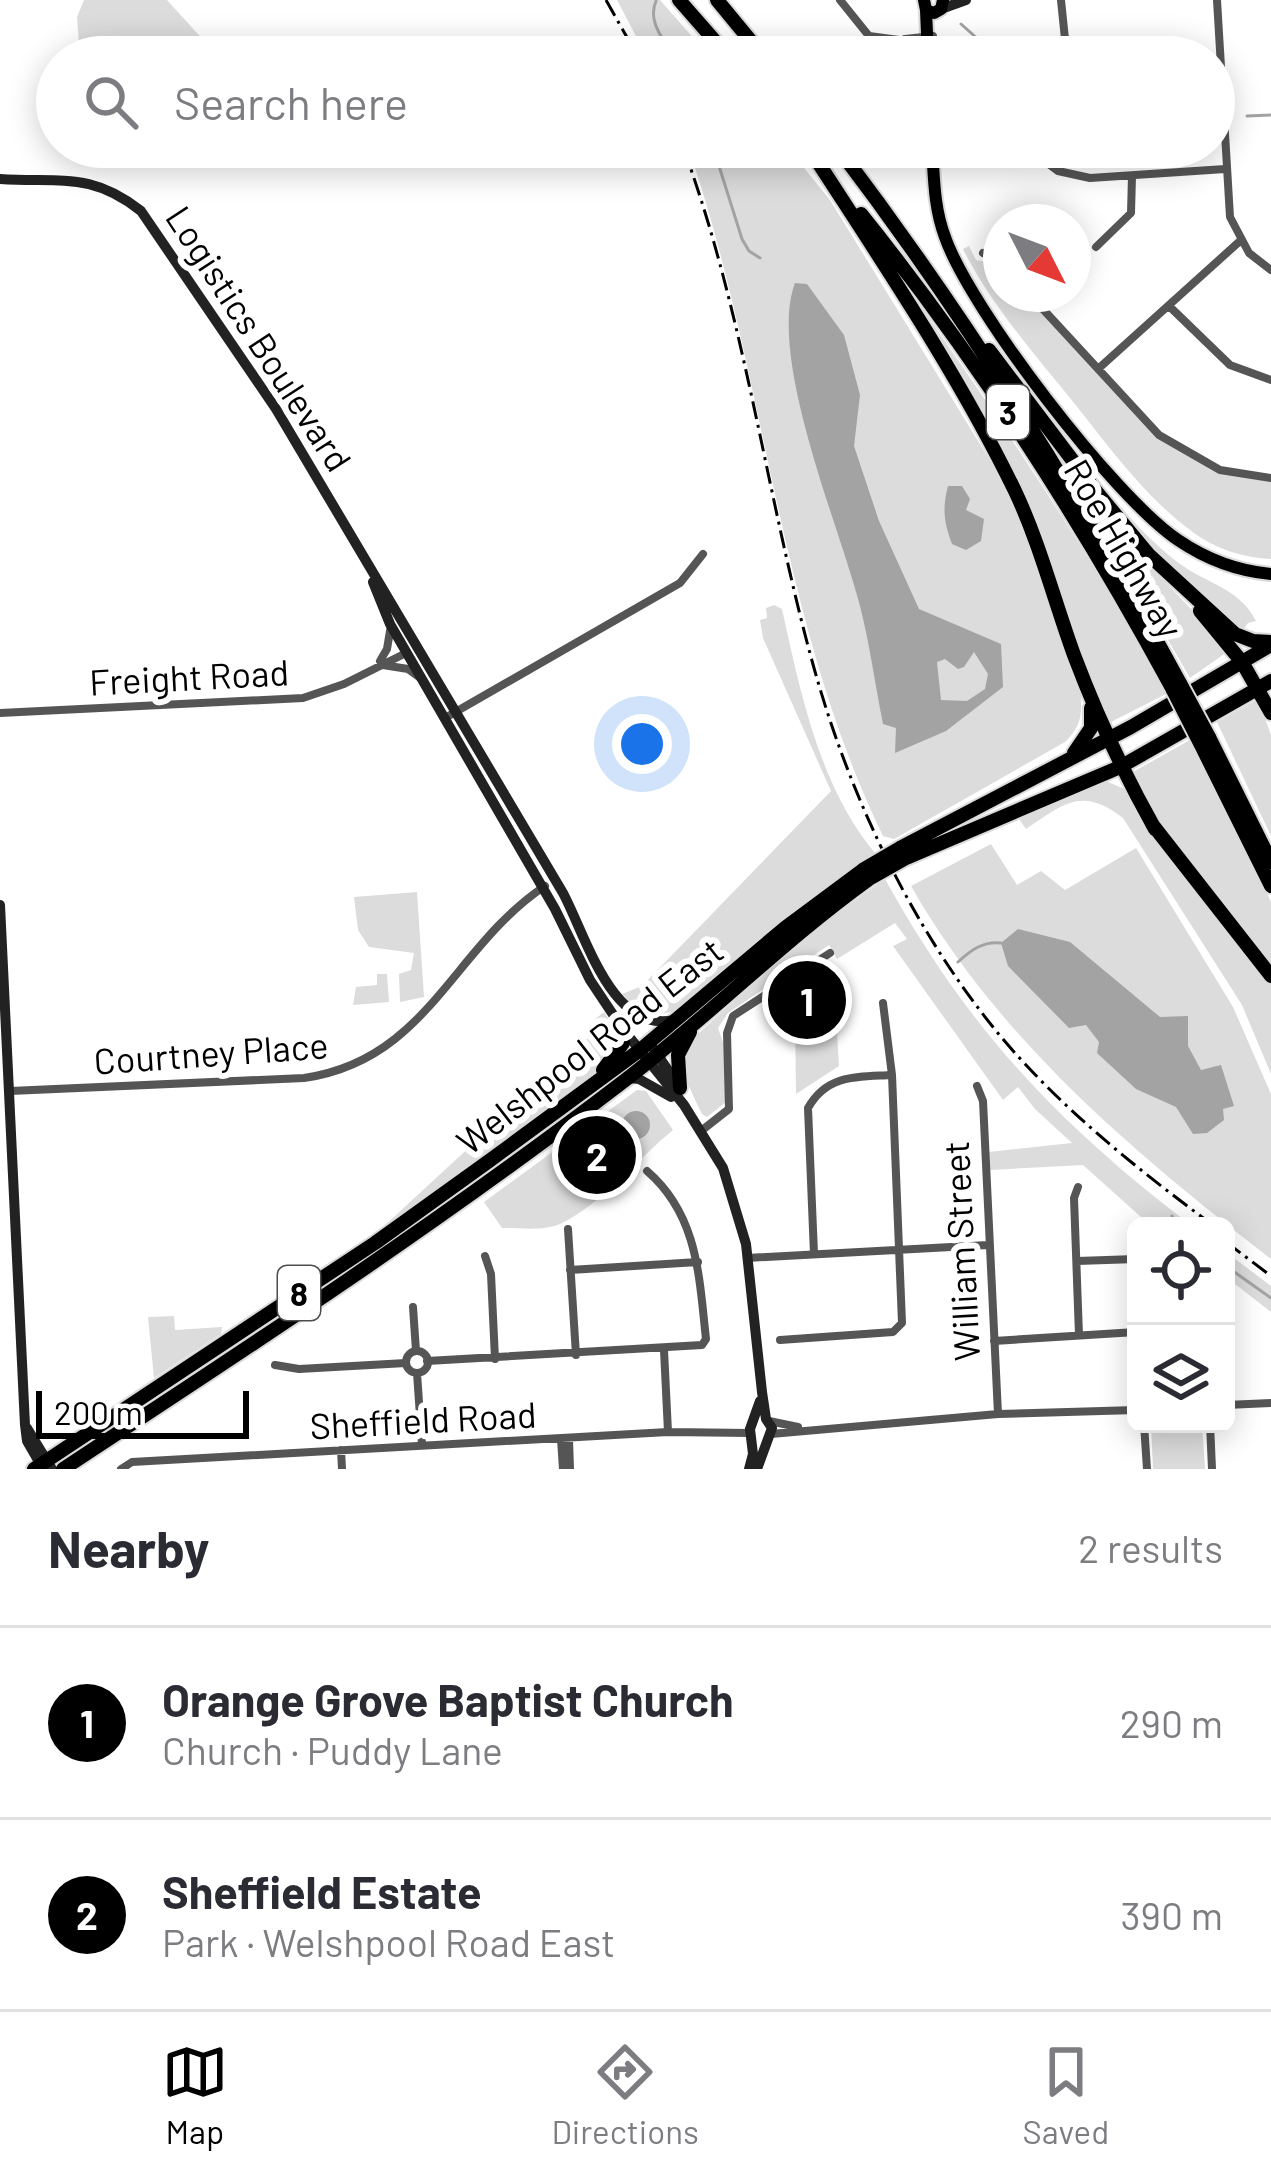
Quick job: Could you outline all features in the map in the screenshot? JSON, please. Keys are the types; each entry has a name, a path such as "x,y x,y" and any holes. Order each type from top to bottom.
{"highway":[{"path":"679,0 711,36"},
{"path":"717,0 747,36"},
{"path":"822,168 903,294 1014,490 1044,558 1091,700 1120,767 1155,829"},
{"name":"Roe Highway","path":"824,168 1000,400 1182,689"},
{"name":"Roe Highway","path":"852,168 927,269 1071,489 1182,689 1271,886"},
{"path":"927,269 1095,490 1265,684 1271,713"},
{"path":"1191,597 1235,634 1271,643"},
{"name":"8","path":"1182,689 1271,643"},
{"name":"Welshpool Road East","path":"903,853 1120,767 1265,684"},
{"name":"Welshpool Road East","path":"63,1469 381,1260 628,1078 678,1019 786,926 903,853 1108,740 1182,689"},
{"path":"1067,761 1090,728 1091,700"},
{"name":"Roe Highway","path":"1205,740 1271,862"},
{"path":"1083,782 1120,784 1271,976"},
{"name":"Welshpool Road East","path":"43,1466 696,1022 867,874"},
{"name":"8","path":"526,1134 536,1118 600,1072 620,1048 617,1021"},
{"path":"681,1098 678,1054 696,1022"}],"main road":[{"path":"932,36 934,6"},
{"path":"936,168 939,219 954,260 1023,365 1083,441 1174,538 1239,569 1271,570"}],"street":[{"path":"840,0 869,36"},
{"path":"934,6 966,0"},
{"path":"1061,0 1065,36"},
{"path":"1217,0 1219,36"},
{"path":"1055,168 1070,175 1132,176 1225,169 1230,217 1240,241 1271,271"},
{"path":"1096,247 1131,213 1132,176"},
{"name":"Logistics Boulevard","path":"0,183 88,182 118,194 141,212 276,409 412,650 555,880 622,1002 649,1022 678,1019"},
{"path":"1098,368 1240,241"},
{"path":"1169,306 1230,365 1271,380"},
{"path":"1046,312 1147,425 1220,470 1271,478"},
{"name":"Logistics Boulevard","path":"360,551 391,625 412,650 428,688 450,715 575,955 617,1021 649,1052 681,1098 723,1168 747,1258 761,1392 760,1429"},
{"path":"450,715 680,583 703,554"},
{"path":"375,667 387,650 391,625"},
{"name":"Freight Road","path":"0,713 280,701 324,692 412,650"},
{"path":"375,667 408,669 428,688"},
{"name":"Courtney Place","path":"10,1091 304,1078 350,1068 408,1030 509,916 555,880"},
{"path":"0,905 25,1425 27,1441 43,1466"},
{"path":"701,1131 729,1109 727,1034 733,1016 830,953"},
{"path":"780,1340 897,1330 903,1319 892,1075 883,1003"},
{"path":"814,1254 808,1108 836,1079 892,1075"},
{"path":"628,1078 681,1098"},
{"name":"William Street","path":"977,1086 983,1101 998,1414"},
{"path":"427,1361 695,1349 706,1339 698,1262 684,1218 647,1171"},
{"path":"1078,1187 1074,1195 1079,1335"},
{"path":"568,1229 575,1355"},
{"path":"747,1258 988,1245"},
{"path":"485,1256 491,1274 495,1359"},
{"path":"1077,1261 1127,1259"},
{"path":"570,1270 698,1262"},
{"path":"413,1306 416,1351"},
{"path":"994,1341 1127,1332"},
{"path":"664,1350 668,1432"},
{"path":"406,1363 416,1351 427,1361"},
{"path":"406,1363 417,1372 427,1361"},
{"path":"275,1366 406,1363"},
{"path":"417,1372 422,1445"},
{"path":"1235,1405 1271,1403"},
{"name":"Sheffield Road","path":"121,1469 132,1462 422,1445 1127,1410"},
{"path":"753,1469 760,1429"},
{"path":"1145,1433 1147,1469"},
{"path":"1210,1433 1212,1469"},
{"path":"565,1439 567,1469"},
{"path":"341,1450 341,1469"}],"shaded area":[{"path":"84,0 167,0 200,36 78,36 77,17"},
{"path":"617,0 660,0 692,36 636,36"},
{"path":"694,168 804,168 830,200 991,462 1031,543 1081,693 1079,720 1065,742 894,839 883,836 819,669"},
{"path":"863,225 1022,455 1168,693 1107,724 1027,505"},
{"path":"969,246 976,260 983,261 983,283 974,269 963,249"},
{"path":"795,283 807,284 844,335 860,395 854,446 879,521 919,609 1001,644 1003,687 946,731 895,753 896,728 883,724 860,606 798,397 789,315","holes":["974,652 988,674 985,689 967,701 941,700 937,662 945,659 958,669"]},
{"path":"1003,312 1041,312 1147,425 1220,470 1271,478 1271,559 1231,552 1176,519 1113,452"},
{"path":"1001,372 1113,527 1230,650 1190,678 1114,547"},
{"path":"1032,398 1142,531 1183,566 1233,594 1256,621 1243,630 1167,563 1124,518"},
{"path":"948,486 962,486 970,499 966,510 984,519 981,541 966,550 952,544 947,529"},
{"path":"766,608 782,609 826,770 876,854 676,1011 646,1012 622,994 642,986 831,791 763,638 760,620 767,618"},
{"path":"1258,699 1271,735 1271,836 1217,722"},
{"path":"1190,740 1271,902 1271,966 1165,833 1131,773"},
{"path":"1103,780 1127,790 1271,976 1271,1074 1242,1005 1123,818 1084,801 1062,806 1026,829 1019,819 1083,782"},
{"path":"991,844 1017,885 1041,871 1065,890 1136,848 1233,1007 1271,1094 1271,1259 1235,1230 1235,1217 1219,1217 1072,1090 985,994 911,886"},
{"path":"885,879 949,982 1019,1070 1098,1149 1181,1217 1141,1217 1083,1165 990,1170 989,1152 1072,1143 1018,1087 1003,1100 893,946 907,939 895,923 837,959 829,945 728,1013 718,1028 725,1048 726,1102 707,1117 702,1114 686,1073 692,1044 805,936"},
{"path":"417,892 424,997 400,1002 399,974 411,970 414,953 369,947 358,930 354,897"},
{"path":"1018,929 1070,942 1160,1017 1188,1016 1188,1046 1201,1070 1221,1065 1234,1106 1223,1109 1224,1120 1207,1133 1193,1134 1176,1107 1136,1089 1097,1053 1099,1042 1086,1025 1069,1028 1008,966 1001,943"},
{"path":"377,974 387,974 389,1002 353,1005 356,987 377,985"},
{"path":"604,1012 618,1033 618,1042 597,1070 516,1137 383,1227 590,1036 594,1020"},
{"path":"795,1017 836,1017 839,1066 796,1094"},
{"path":"637,1090 646,1091 673,1130 576,1215 547,1228 502,1228 484,1202"},
{"path":"636,1111 646,1115 650,1125 646,1135 636,1139 626,1135 622,1125 626,1115"},
{"path":"1235,1259 1271,1286 1271,1312 1235,1284"},
{"path":"174,1316 175,1330 222,1327 221,1334 154,1378 148,1317"},
{"path":"1151,1433 1203,1433 1205,1469 1153,1469"}],"waterway":[{"path":"656,1 655,23 661,36"},
{"path":"961,24 974,36"},
{"path":"1247,116 1271,115"},
{"path":"720,168 742,239 760,258"},
{"path":"958,962 978,947 1001,943"},
{"path":"1235,1272 1271,1298"}],"railway":[{"path":"606,0 626,36"},
{"path":"690,168 723,275 814,668 846,765 887,859 938,949 997,1032 1099,1135 1202,1217"},
{"path":"1235,1249 1271,1276"}],"place":[{"name":"Orange Grove Baptist Church","path":"807,1000"},
{"name":"Sheffield Estate","path":"597,1155"}]}
